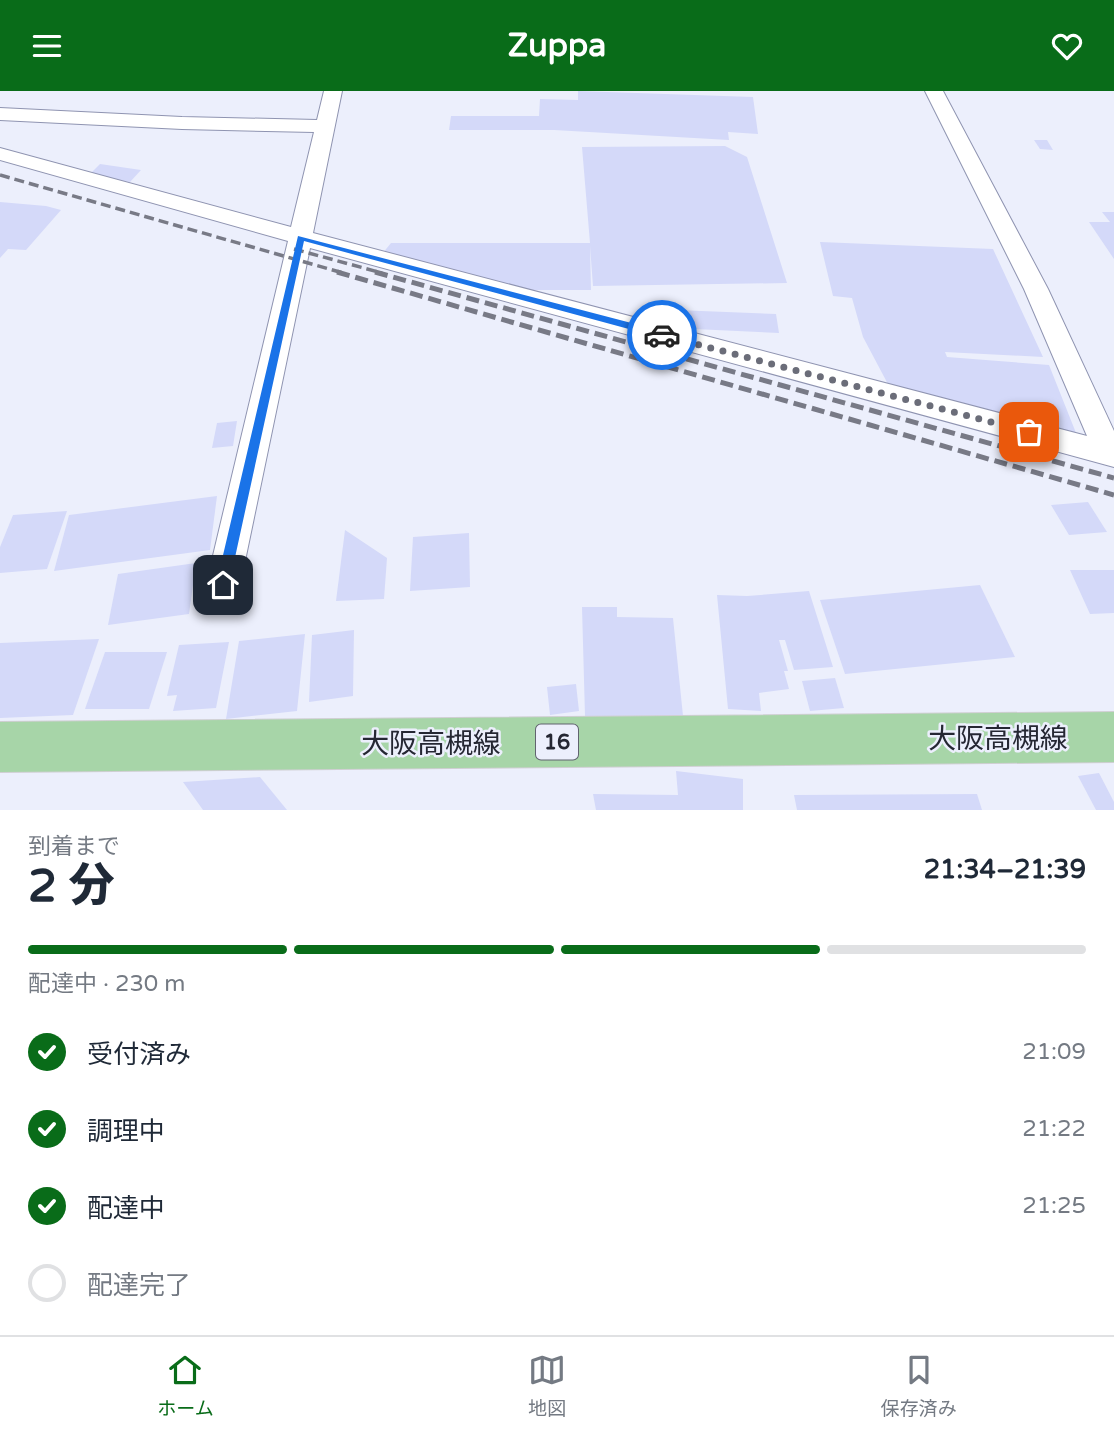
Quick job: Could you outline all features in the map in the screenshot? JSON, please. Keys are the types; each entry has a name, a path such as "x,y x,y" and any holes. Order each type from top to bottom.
{"main road":[{"name":"大阪高槻線","path":"0,747 1114,737"}],"street":[{"path":"223,585 301,238 323,126 333,91"},
{"path":"934,91 1037,289 1112,454"},
{"path":"2,106 183,123 323,126"},
{"path":"0,154 301,238 1112,454"}],"building":[{"path":"578,91 753,97 758,134 728,132 729,140 554,130 449,130 451,116 539,116 540,99 578,100"},
{"path":"1034,140 1047,140 1053,150 1040,149"},
{"path":"725,146 747,157 787,283 593,286 590,246 591,290 531,290 382,254 391,243 590,243 582,147"},
{"path":"100,164 141,170 130,182 88,176"},
{"path":"0,202 61,210 26,250 8,249 0,258"},
{"path":"1102,212 1114,212 1114,259 1089,222 1110,222"},
{"path":"820,242 993,249 1043,357 945,352 947,357 1049,365 1080,443 890,388 863,337 852,298 833,296"},
{"path":"651,309 776,314 779,333 651,327"},
{"path":"237,421 233,446 212,448 217,423"},
{"path":"217,496 210,550 54,571 69,515"},
{"path":"1088,502 1107,532 1069,535 1051,505"},
{"path":"67,511 47,569 0,573 0,547 13,515"},
{"path":"345,530 387,558 384,599 336,601"},
{"path":"469,533 470,587 410,591 413,537"},
{"path":"196,563 189,614 108,625 118,574"},
{"path":"1070,570 1114,570 1114,613 1090,614"},
{"path":"980,585 1015,657 845,674 820,600"},
{"path":"809,591 833,667 794,670 785,640 779,640 788,671 784,671 789,689 759,693 761,711 728,709 717,595 747,596"},
{"path":"582,607 617,607 617,617 673,618 683,716 585,716"},
{"path":"354,630 353,696 309,702 312,635"},
{"path":"305,634 297,711 226,719 239,641"},
{"path":"99,639 73,715 0,718 0,643"},
{"path":"229,642 216,708 173,711 177,695 167,696 179,645"},
{"path":"105,652 167,652 149,709 85,709"},
{"path":"835,678 844,708 810,711 802,681"},
{"path":"576,684 579,711 550,715 547,687"},
{"path":"676,771 743,779 743,810 596,810 593,794 678,795"},
{"path":"1099,773 1114,802 1114,810 1096,810 1078,776"},
{"path":"260,777 287,810 203,810 183,782"},
{"path":"977,794 982,810 797,810 794,795"}],"railway":[{"path":"0,175 343,273"},
{"path":"294,249 382,273"},
{"path":"337,272 1114,495"},
{"path":"375,272 1114,478"}],"way so far":[{"path":"662,335 1029,432"}],"route":[{"path":"223,585 301,238 662,335"}]}
